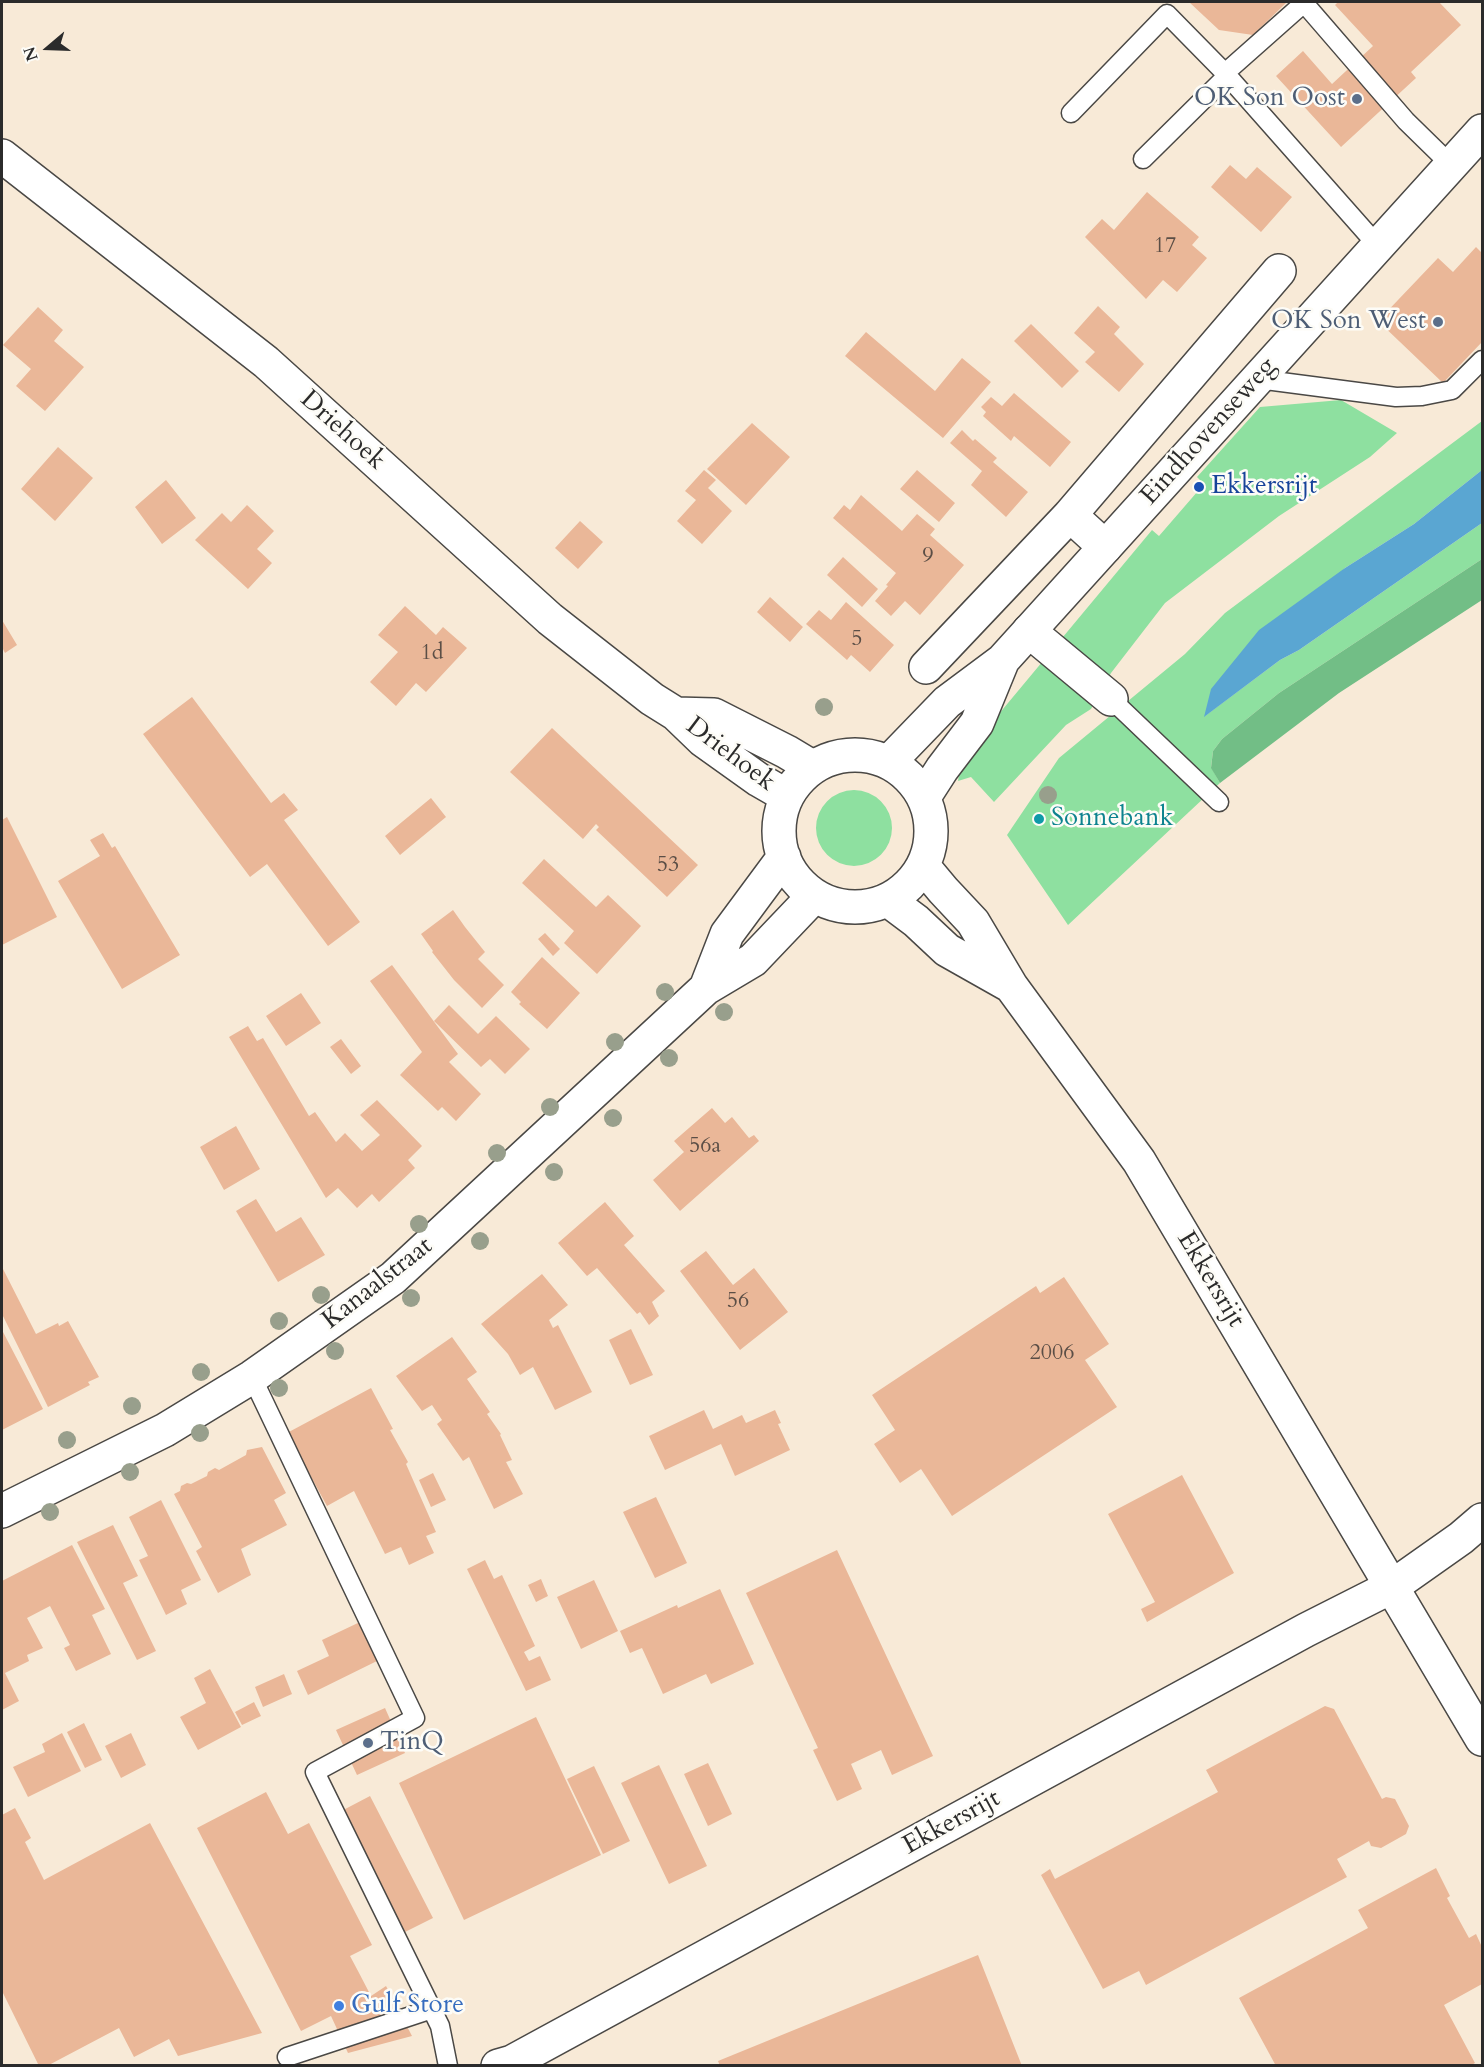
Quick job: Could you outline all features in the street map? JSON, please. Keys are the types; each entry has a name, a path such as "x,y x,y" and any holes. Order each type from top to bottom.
{"street":[{"name":"Eindhovenseweg","path":"889,762 947,702 1002,661 1482,131"},
{"name":"Driehoek","path":"2,156 266,362 550,619 652,699 676,714 703,740 759,780 785,795"},
{"name":"Eindhovenseweg","path":"926,667 1070,515 1280,271"},
{"path":"1070,515 1105,547"},
{"path":"1029,631 1111,699"},
{"name":"Eindhovenseweg","path":"924,797 977,723 1002,661"},
{"name":"Driehoek","path":"676,714 714,716 788,752 812,767"},
{"path":"862,754 889,762 910,777 924,797 930,820 930,843 923,866 909,885 888,900 864,907 838,905 814,896 796,879 784,857 778,833 785,795 812,767 836,756 862,754"},
{"name":"Kanaalstraat","path":"706,988 727,934 784,857"},
{"name":"Ekkersrijt","path":"923,866 973,922 1011,986 1139,1161 1482,1739"},
{"name":"Kanaalstraat","path":"2,1511 165,1430 252,1377 393,1278 706,988 753,960 814,896"},
{"name":"Ekkersrijt","path":"888,900 916,921 947,950 1011,986"},
{"name":"Ekkersrijt","path":"508,2064 1306,1630 1393,1586 1461,1538 1482,1520"}],"lane":[{"path":"1143,159 1226,74 1304,3 1314,6 1406,121 1452,166"},
{"path":"1071,113 1167,14 1226,74 1378,246"},
{"path":"1258,379 1396,398 1422,396 1452,390 1482,360"},
{"path":"1111,699 1219,802"},
{"path":"252,1377 415,1718 315,1772 440,2026 448,2066"},
{"path":"287,2057 432,2009"}],"green space":[{"path":"1341,400 1397,433 1370,457 1279,516 1165,603 1111,673 1091,709 1066,725 994,802 971,777 958,781 961,762 993,721 1152,530 1159,536 1204,484 1197,477 1260,407"},
{"path":"1482,421 1482,470 1414,524 1345,568 1205,716 1280,660 1299,650 1482,523 1482,559 1279,693 1222,739 1213,751 1211,767 1220,783 1068,925 1007,835 1059,758 1185,654 1225,613"},
{"path":"1482,559 1482,600 1339,693 1220,783 1211,768 1213,751 1222,739 1279,693"},
{"path":"847,790 861,790 875,796 886,807 892,821 889,843 881,855 861,866 847,866 833,860 822,849 816,835 816,821 822,807 833,796"}],"water":[{"path":"1482,470 1482,523 1299,650 1280,660 1204,717 1211,689 1259,630 1345,568 1414,524"}],"building":[{"path":"1189,2 1287,2 1253,35 1219,30"},
{"path":"1338,2 1439,2 1461,25 1411,72 1416,78 1341,147 1276,76 1303,51 1332,84 1373,46 1335,5"},
{"path":"1230,165 1246,179 1257,167 1292,197 1261,232 1211,187"},
{"path":"1147,192 1199,237 1192,245 1207,258 1177,292 1163,280 1146,299 1085,237 1102,219 1114,230"},
{"path":"1476,247 1482,253 1482,342 1443,383 1378,321 1438,258 1453,272"},
{"path":"1098,306 1120,327 1114,334 1144,364 1119,392 1085,362 1095,352 1074,333"},
{"path":"38,307 63,330 54,341 84,367 45,411 16,386 31,369 3,345"},
{"path":"1031,324 1079,371 1062,388 1014,341"},
{"path":"866,332 935,391 962,358 991,382 943,438 845,356"},
{"path":"1014,393 1071,442 1050,467 1014,436 1011,441 983,416 986,412 981,407 991,397 1002,406"},
{"path":"752,423 790,457 746,505 707,469"},
{"path":"962,430 997,458 993,462 1028,492 1006,517 971,485 982,471 950,443"},
{"path":"58,447 93,478 55,521 21,489"},
{"path":"704,470 716,480 708,488 732,511 702,544 677,521 696,500 685,491"},
{"path":"917,470 955,503 939,522 900,489"},
{"path":"166,480 196,518 162,544 135,507"},
{"path":"861,495 902,531 917,514 935,529 930,535 964,565 920,615 905,601 891,616 875,601 896,573 833,518 844,505 850,510"},
{"path":"247,505 274,531 257,549 272,563 248,589 195,540 222,513 231,522"},
{"path":"580,521 603,542 578,569 555,548"},
{"path":"843,557 878,589 862,607 827,575"},
{"path":"770,597 803,627 790,642 757,612"},
{"path":"846,602 894,645 870,672 851,655 847,660 806,624 819,610 831,620"},
{"path":"405,606 436,635 443,627 467,648 426,692 416,683 396,706 370,682 398,652 378,635"},
{"path":"2,620 17,645 5,653 2,647"},
{"path":"192,697 271,803 284,793 298,810 284,820 360,922 328,946 267,864 250,877 143,734"},
{"path":"552,728 698,865 667,897 596,830 599,827 596,824 583,839 510,772"},
{"path":"431,798 446,817 400,855 385,836"},
{"path":"7,817 57,917 2,945 2,820"},
{"path":"103,833 112,848 115,846 180,955 122,989 58,881 100,856 90,840"},
{"path":"544,859 596,907 608,895 641,926 597,974 564,943 574,931 522,883"},
{"path":"453,910 485,952 478,959 504,985 482,1008 454,980 421,934"},
{"path":"545,933 560,949 553,956 538,939"},
{"path":"542,957 580,993 547,1029 519,1004 521,1002 511,992"},
{"path":"392,965 458,1054 449,1062 481,1094 456,1121 442,1107 438,1111 400,1075 422,1052 370,981"},
{"path":"301,993 321,1023 286,1046 266,1016"},
{"path":"449,1005 478,1034 496,1016 530,1049 505,1074 490,1059 481,1067 434,1021"},
{"path":"248,1026 257,1041 263,1038 309,1116 315,1112 336,1142 345,1133 362,1151 380,1135 360,1115 377,1100 422,1146 408,1160 415,1168 379,1202 372,1194 357,1208 338,1188 326,1198 229,1037"},
{"path":"341,1039 361,1066 351,1074 330,1047"},
{"path":"712,1108 725,1123 732,1117 749,1138 754,1135 759,1141 680,1211 653,1180 684,1152 674,1141"},
{"path":"236,1126 260,1169 224,1190 200,1147"},
{"path":"256,1199 276,1232 301,1217 325,1255 278,1282 236,1211"},
{"path":"605,1202 634,1236 624,1245 665,1291 652,1302 659,1316 649,1325 640,1312 637,1314 597,1268 587,1276 558,1243"},
{"path":"706,1251 733,1285 754,1268 788,1312 740,1350 680,1271"},
{"path":"2,1267 36,1334 58,1323 59,1326 68,1321 99,1377 88,1382 90,1385 48,1407 2,1314"},
{"path":"542,1274 568,1305 549,1320 553,1328 558,1325 592,1392 555,1410 533,1367 520,1375 508,1354 481,1324"},
{"path":"1064,1277 1109,1344 1085,1360 1117,1407 952,1516 921,1469 900,1483 874,1444 895,1430 872,1395 1036,1286 1040,1293"},
{"path":"631,1329 653,1375 630,1385 609,1340"},
{"path":"2,1330 43,1409 2,1430"},
{"path":"452,1337 477,1372 467,1379 490,1412 487,1414 501,1434 512,1460 506,1462 523,1494 494,1509 469,1457 463,1461 437,1424 442,1420 432,1405 422,1411 396,1376"},
{"path":"371,1388 408,1462 406,1464 436,1532 426,1536 434,1553 409,1565 401,1547 385,1554 354,1491 327,1506 287,1433"},
{"path":"704,1410 713,1429 742,1415 746,1423 775,1410 781,1423 778,1424 790,1450 735,1476 721,1444 665,1470 649,1436"},
{"path":"262,1447 286,1493 274,1500 287,1525 241,1549 251,1575 218,1593 196,1551 202,1547 174,1494 180,1491 181,1486 191,1484 207,1476 208,1472 215,1468 219,1470 246,1455 247,1450"},
{"path":"433,1473 446,1500 431,1507 419,1480"},
{"path":"1182,1475 1234,1573 1147,1622 1141,1609 1155,1602 1108,1514"},
{"path":"656,1497 687,1563 655,1578 623,1512"},
{"path":"161,1500 201,1580 181,1590 187,1604 166,1615 139,1560 148,1556 129,1517"},
{"path":"113,1525 138,1576 123,1583 156,1651 137,1660 77,1542"},
{"path":"72,1545 105,1609 92,1615 111,1654 76,1671 64,1648 70,1645 50,1606 27,1618 43,1648 27,1655 29,1661 5,1673 19,1701 2,1710 2,1581"},
{"path":"837,1550 933,1756 892,1775 881,1750 851,1764 862,1789 837,1801 813,1750 818,1748 746,1593"},
{"path":"485,1560 494,1579 502,1575 535,1646 524,1652 529,1661 540,1656 551,1680 526,1691 467,1569"},
{"path":"541,1579 548,1596 536,1602 528,1585"},
{"path":"594,1580 618,1631 581,1649 557,1597"},
{"path":"720,1589 754,1664 711,1684 706,1674 663,1694 642,1648 630,1653 620,1631 677,1605 678,1608"},
{"path":"360,1622 379,1660 308,1695 297,1671 329,1656 322,1640"},
{"path":"210,1669 241,1727 198,1750 180,1717 206,1703 194,1678"},
{"path":"284,1674 292,1694 263,1707 255,1687"},
{"path":"254,1702 261,1716 242,1725 235,1712"},
{"path":"1325,1706 1334,1709 1382,1799 1386,1797 1395,1799 1409,1826 1406,1834 1381,1848 1371,1846 1369,1841 1337,1859 1347,1877 1146,1985 1139,1971 1103,1989 1041,1875 1050,1869 1055,1879 1218,1792 1206,1770"},
{"path":"385,1708 405,1753 357,1775 336,1730"},
{"path":"536,1717 601,1855 464,1920 399,1783"},
{"path":"84,1723 102,1760 85,1768 67,1732"},
{"path":"62,1733 81,1771 28,1797 13,1767 45,1752 42,1744"},
{"path":"131,1733 146,1765 121,1778 105,1746"},
{"path":"708,1763 732,1814 708,1826 684,1774"},
{"path":"659,1765 707,1866 669,1884 621,1783"},
{"path":"594,1766 630,1841 603,1854 567,1779"},
{"path":"266,1792 288,1834 309,1823 372,1945 350,1956 371,1996 386,1986 412,2036 348,2053 331,2016 301,2031 197,1828"},
{"path":"370,1796 433,1918 391,1939 330,1817"},
{"path":"15,1808 31,1838 25,1842 44,1880 150,1823 262,2033 178,2056 169,2039 134,2057 119,2028 47,2066 39,2066 2,1991 2,1815"},
{"path":"1436,1868 1450,1896 1447,1898 1469,1938 1476,1934 1482,1947 1482,1984 1444,2005 1475,2063 1470,2066 1276,2066 1239,1998 1368,1928 1358,1910"},
{"path":"978,1955 1022,2066 720,2066 718,2061"}],"place":[{"name":"OK Son Oost","path":"1357,99"},
{"name":"OK Son West","path":"1438,322"},
{"name":"Ekkersrijt","path":"1199,487"},
{"name":"Sonnebank","path":"1039,819"},
{"name":"TinQ","path":"368,1743"},
{"name":"Gulf Store","path":"339,2006"}]}
